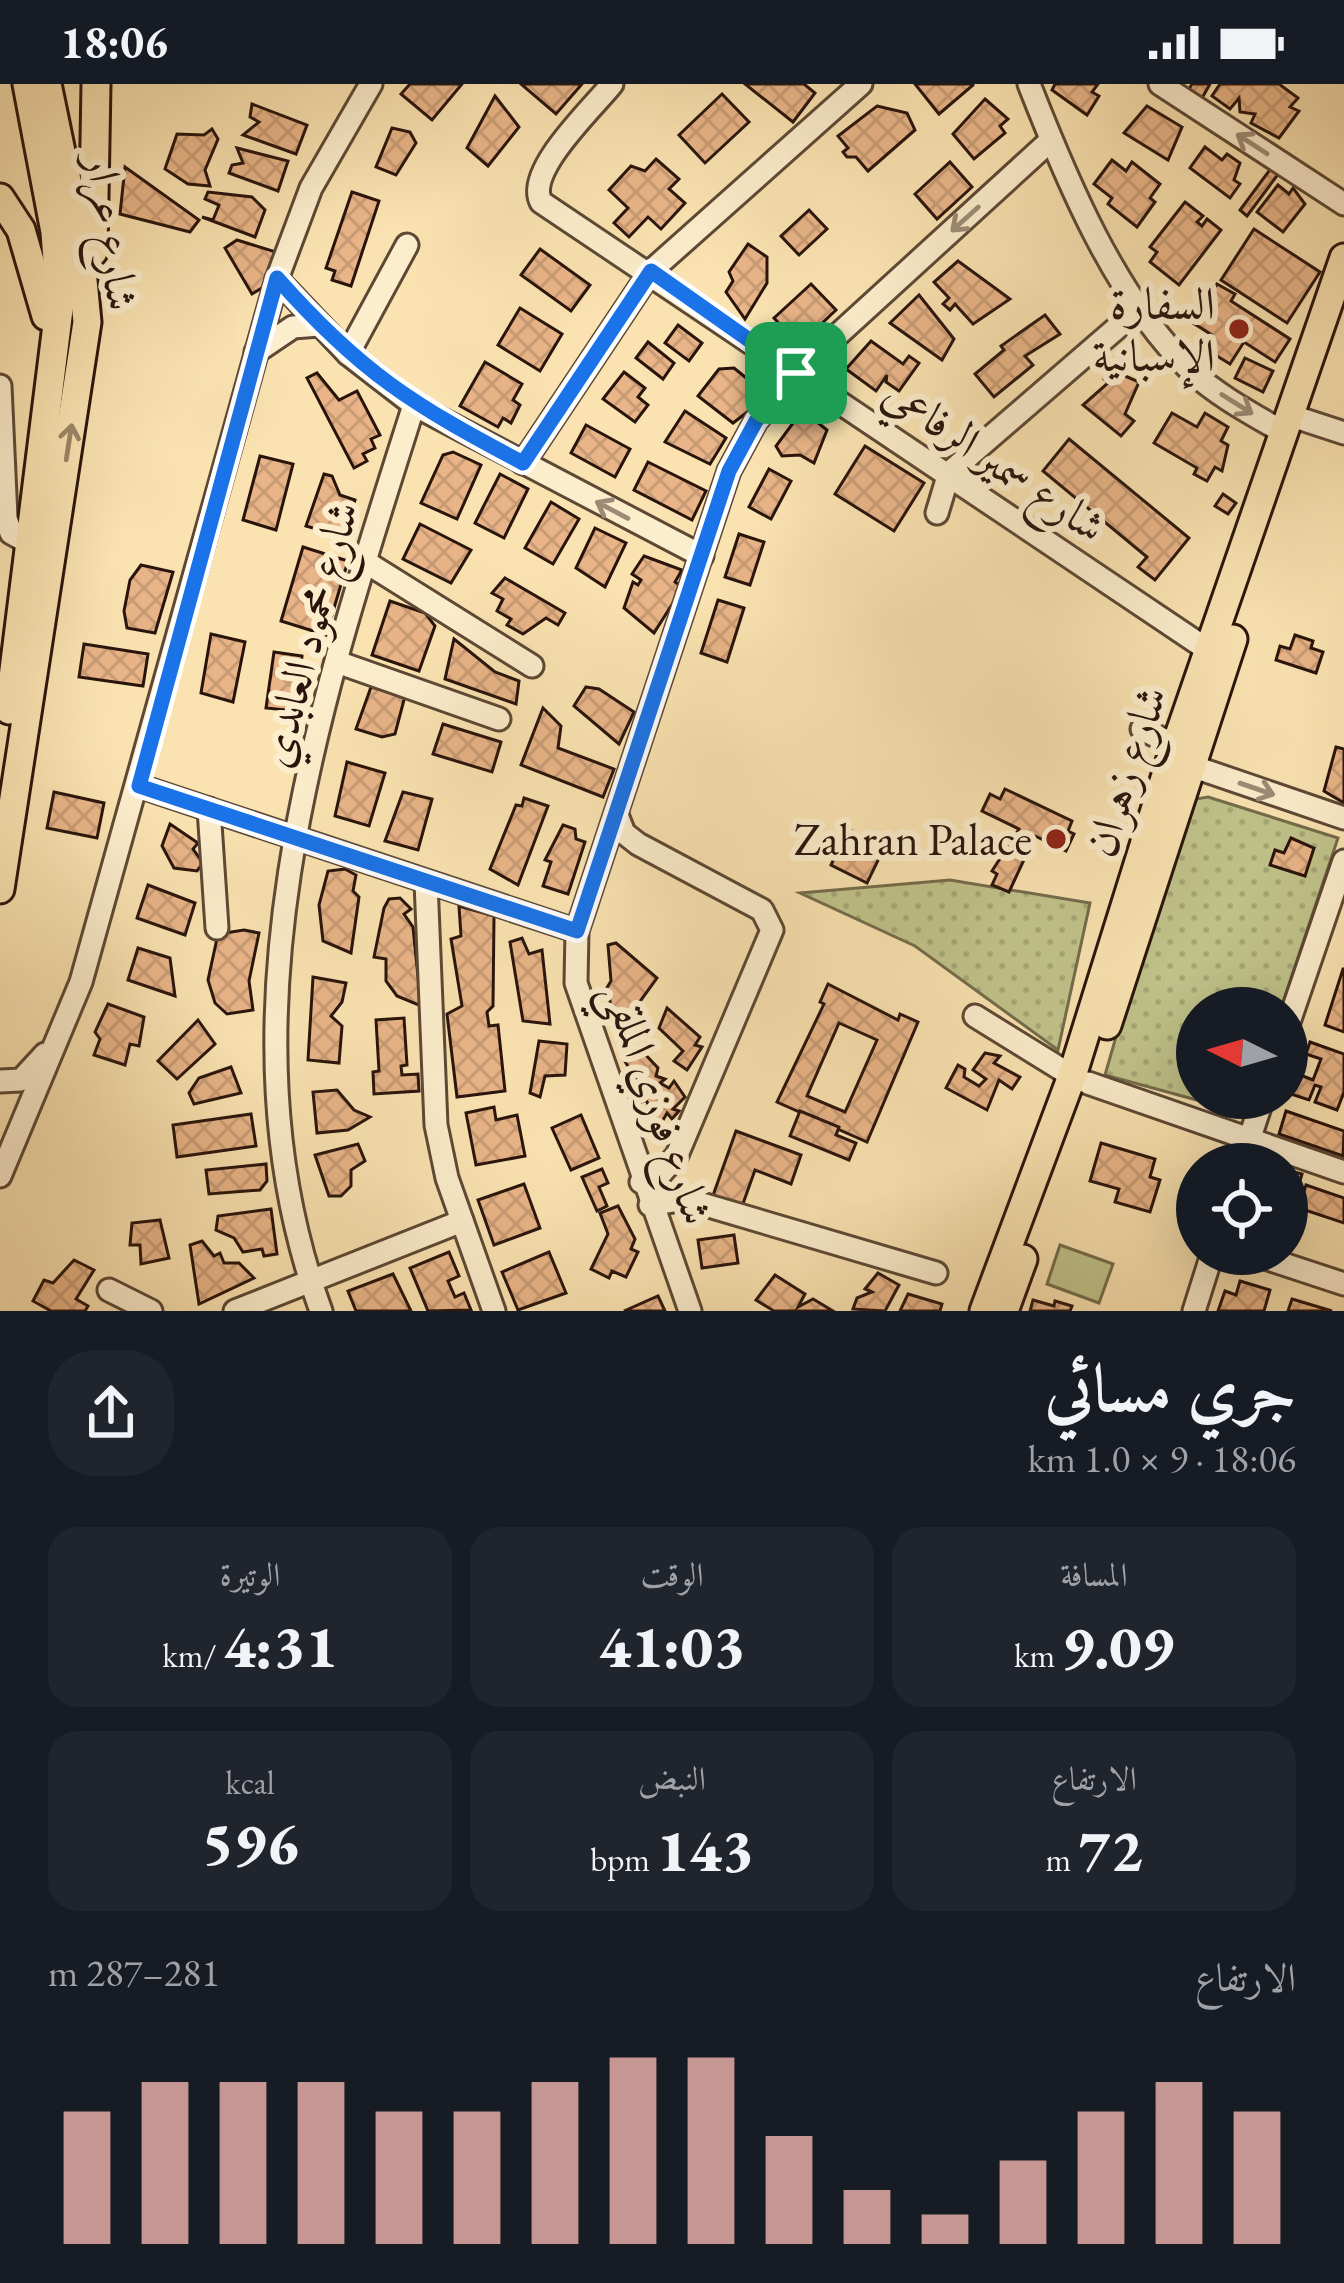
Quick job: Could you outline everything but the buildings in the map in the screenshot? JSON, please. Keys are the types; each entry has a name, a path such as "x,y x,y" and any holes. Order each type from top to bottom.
{"main road":[{"name":"شارع عرار","path":"0,773 60,301 57,247 27,84"},
{"name":"شارع عرار","path":"0,890 88,322 79,238 47,84"},
{"path":"88,322 96,84"},
{"path":"0,198 21,230 39,278 55,365"},
{"name":"شارع زهران","path":"1004,1311 1344,257"},
{"name":"شارع زهران","path":"1293,423 1344,303"},
{"name":"شارع زهران","path":"984,1311 1080,1080"}],"street":[{"path":"0,1176 68,1018 139,786 277,278 311,188 371,84"},
{"name":"شارع سمير الرفاعي","path":"612,84 541,171 537,194 541,202 651,271 1218,656"},
{"path":"523,463 651,271 862,84"},
{"path":"1029,84 1051,140 1142,307 1192,371 1293,423 1344,434"},
{"path":"1160,84 1344,204"},
{"name":"شارع فوزي الملقي","path":"690,1311 641,1182 576,983 577,931 737,455 756,421 796,373 1051,140"},
{"path":"348,354 407,245"},
{"path":"277,278 348,354 414,405 702,556"},
{"path":"938,513 949,473 1142,307"},
{"path":"256,353 293,327 319,325"},
{"path":"0,386 6,518 11,533 31,544"},
{"name":"شارع محمود العابدي","path":"321,1311 309,1280 278,1099 280,955 295,841 337,662 414,405"},
{"path":"364,561 532,666"},
{"path":"337,662 499,719"},
{"path":"1142,729 1180,757 1344,818"},
{"path":"139,786 577,931"},
{"path":"209,809 217,928"},
{"path":"616,815 624,833 638,844 762,910 772,930 676,1155 658,1177 641,1182"},
{"path":"1301,987 1344,861"},
{"path":"426,882 436,1125 462,1221 494,1311"},
{"path":"975,1016 1080,1080 1344,1172"},
{"path":"0,1081 15,1082 31,1071 68,1018"},
{"path":"1248,1141 1256,1119"},
{"path":"650,1205 685,1199 936,1273"},
{"path":"235,1311 462,1221"},
{"path":"1308,1272 1344,1284"},
{"path":"1194,1311 1205,1275"},
{"path":"109,1290 151,1311"}],"green space":[{"path":"1208,797 1338,838 1288,987 1176,987 1176,1094 1105,1075 1184,801"},
{"path":"950,880 1090,903 1058,1050 915,946 800,893"},
{"path":"1060,1245 1113,1264 1099,1303 1047,1284"}],"place":[{"name":"السفارة الإسبانية","path":"1239,329"},
{"name":"Zahran Palace","path":"1056,839"}],"route":[{"path":"651,271 796,373 756,421 729,471 577,931 139,786 277,278 331,338 387,386 523,463 651,271"}]}
